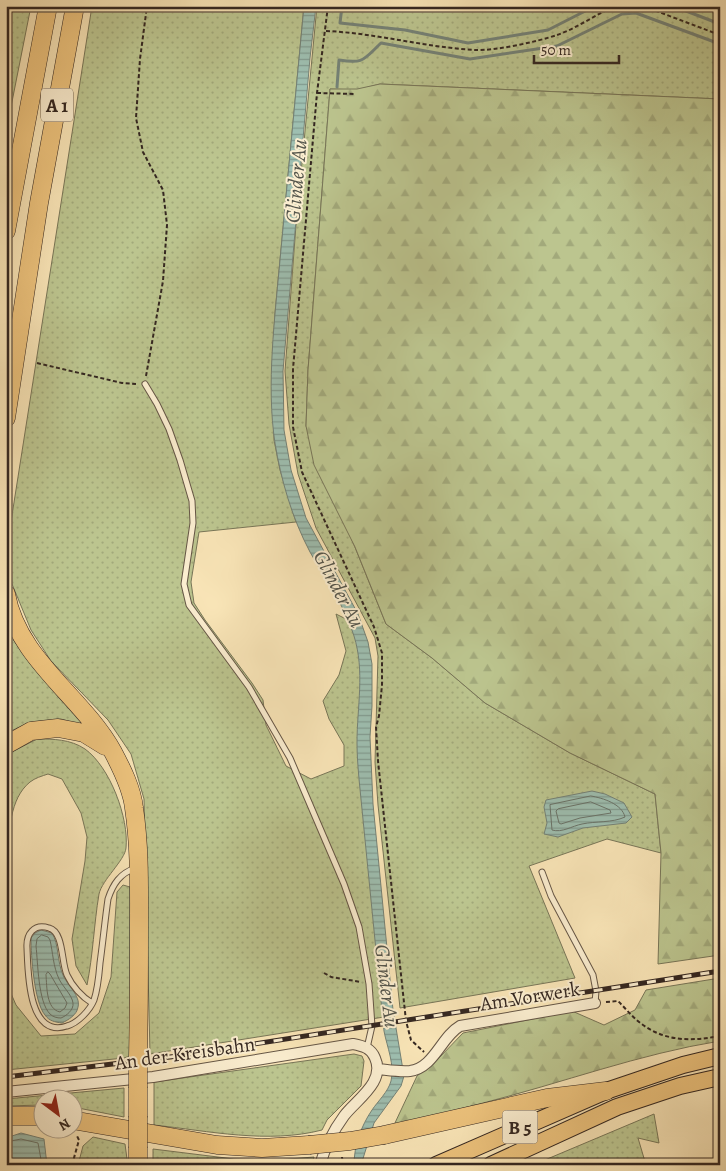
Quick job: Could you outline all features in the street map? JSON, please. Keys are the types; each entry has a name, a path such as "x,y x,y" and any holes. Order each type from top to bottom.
{"highway":[{"name":"A 1","path":"6,231 48,6"},
{"name":"A 1","path":"6,418 39,203 75,6"},
{"path":"6,594 8,604 20,632 41,665 86,714 112,750 125,776 134,806 139,867 138,1156"},
{"path":"6,745 31,731 58,728 84,733 112,750"},
{"name":"B 5","path":"436,1165 606,1091 683,1065 720,1056"},
{"name":"B 5","path":"491,1165 618,1107 680,1086 720,1077"},
{"path":"82,1131 262,1148 350,1142 384,1136 547,1098 606,1091"},
{"path":"6,1116 32,1116"}],"street":[{"name":"Am Vorwerk","path":"378,1069 405,1071 417,1069 432,1057 448,1036 460,1026 594,1003"},
{"name":"An der Kreisbahn","path":"6,1092 153,1077 353,1044 367,1048"},
{"path":"320,1165 326,1145 345,1115 370,1088 378,1069 378,1063 374,1054 367,1048"}],"lane":[{"path":"145,384 169,430 192,501 193,523 184,584 189,605 249,687 290,758 359,927 368,984 372,1026 367,1048"},
{"path":"92,1004 67,975 59,937 56,932 51,928 42,926 33,929 28,935 28,973 36,1014 45,1024 53,1028 65,1027 77,1021 92,1004 97,988 108,899 113,886 125,872 139,867"},
{"name":"Am Vorwerk","path":"542,872 551,896 593,975 596,991 594,1003"}],"path":[{"path":"37,363 122,383 145,384 163,281 167,225 163,190 143,152 136,118 146,6"},
{"path":"328,6 317,93 293,369 293,427 302,472 374,627 382,653 382,685 376,727 378,761 406,1021 411,1040 420,1050 432,1057"},
{"path":"326,31 383,36 437,46 476,50 523,44 558,35 615,6"},
{"path":"643,6 720,35"},
{"path":"317,93 356,94"},
{"path":"324,973 331,977 368,984"},
{"path":"594,1003 618,1001 643,1025 663,1036 679,1040 720,1036"},
{"path":"72,1165 79,1140 78,1138"}],"green space":[{"path":"6,6 31,6 6,132"},
{"path":"92,6 304,6 275,313 272,368 274,440 280,470 296,522 199,532 191,582 194,603 263,700 266,725 286,766 311,779 344,766 344,745 329,719 323,701 339,675 346,651 336,614 350,621 362,650 361,725 384,1017 150,1054 144,799 131,754 108,720 51,661 31,630 12,584 10,528"},
{"path":"317,6 720,6 720,99 380,84 357,90 330,89 308,370 306,426 386,624 432,658 485,703 570,753 655,794 661,853 607,839 529,866 575,978 400,1008 375,762 378,656 375,638 316,528 298,474 289,424 285,371 296,225"},
{"path":"380,84 720,99 720,955 658,964 661,853 655,794 570,753 485,703 432,658 386,624 355,547 314,465 306,426 308,370 330,89 357,89"},
{"path":"6,630 23,653 88,727 61,719 32,722 6,733"},
{"path":"37,739 67,741 85,749 94,757 110,780 121,808 124,822 126,836 125,853 104,883 99,894 87,985 76,966 72,939 85,861 87,837 81,813 62,779 48,774 32,781 23,789 14,807 6,856 6,758 10,753"},
{"path":"123,885 130,887 130,1056 6,1070 6,982 16,1005 41,1036 75,1034 99,1013 111,977 117,892"},
{"path":"720,978 720,1041 660,1053 513,1095 394,1125 417,1076 439,1058 463,1033 572,1011 604,1025 635,1010 646,990"},
{"path":"354,1054 362,1056 364,1061 361,1086 327,1120 322,1130 302,1134 260,1136 154,1125 154,1082"},
{"path":"124,1088 124,1117 82,1109 82,1092"},
{"path":"32,1097 32,1105 6,1106 6,1099"},
{"path":"654,1114 659,1143 638,1138 646,1165 533,1165"},
{"path":"93,1137 125,1144 126,1165 78,1165 83,1146"},
{"path":"153,1149 234,1159 276,1160 314,1157 311,1165 153,1165"}],"water":[{"name":"Glinder Au","path":"304,6 316,6 283,371 284,430 291,470 306,518 358,614 368,642 372,664 370,737 373,804 393,1010 404,1076 401,1086 374,1123 361,1165 354,1165 355,1151 361,1129 390,1085 392,1069 384,1031 359,774 357,743 360,689 359,662 350,625 310,552 288,499 280,471 272,421 271,375 274,328"},
{"path":"592,791 605,794 624,803 632,817 626,823 583,828 558,837 544,834 547,823 544,807 546,800"},
{"path":"41,930 52,933 56,942 63,975 76,995 78,1003 74,1015 62,1023 50,1020 41,1009 38,1000 31,938"},
{"path":"21,1133 32,1136 32,1138 44,1139 47,1165 6,1165 6,1138"}],"pier":[{"path":"397,1019 398,1026 383,1028 382,1022"}],"waterway":[{"path":"342,6 340,23 405,30 468,43 548,30 595,6"},
{"path":"673,6 720,24"},
{"path":"337,87 339,60 359,61 381,43 470,59 557,46 622,14 636,13 720,44"}],"railway":[{"path":"6,1077 178,1056 720,971"}]}
